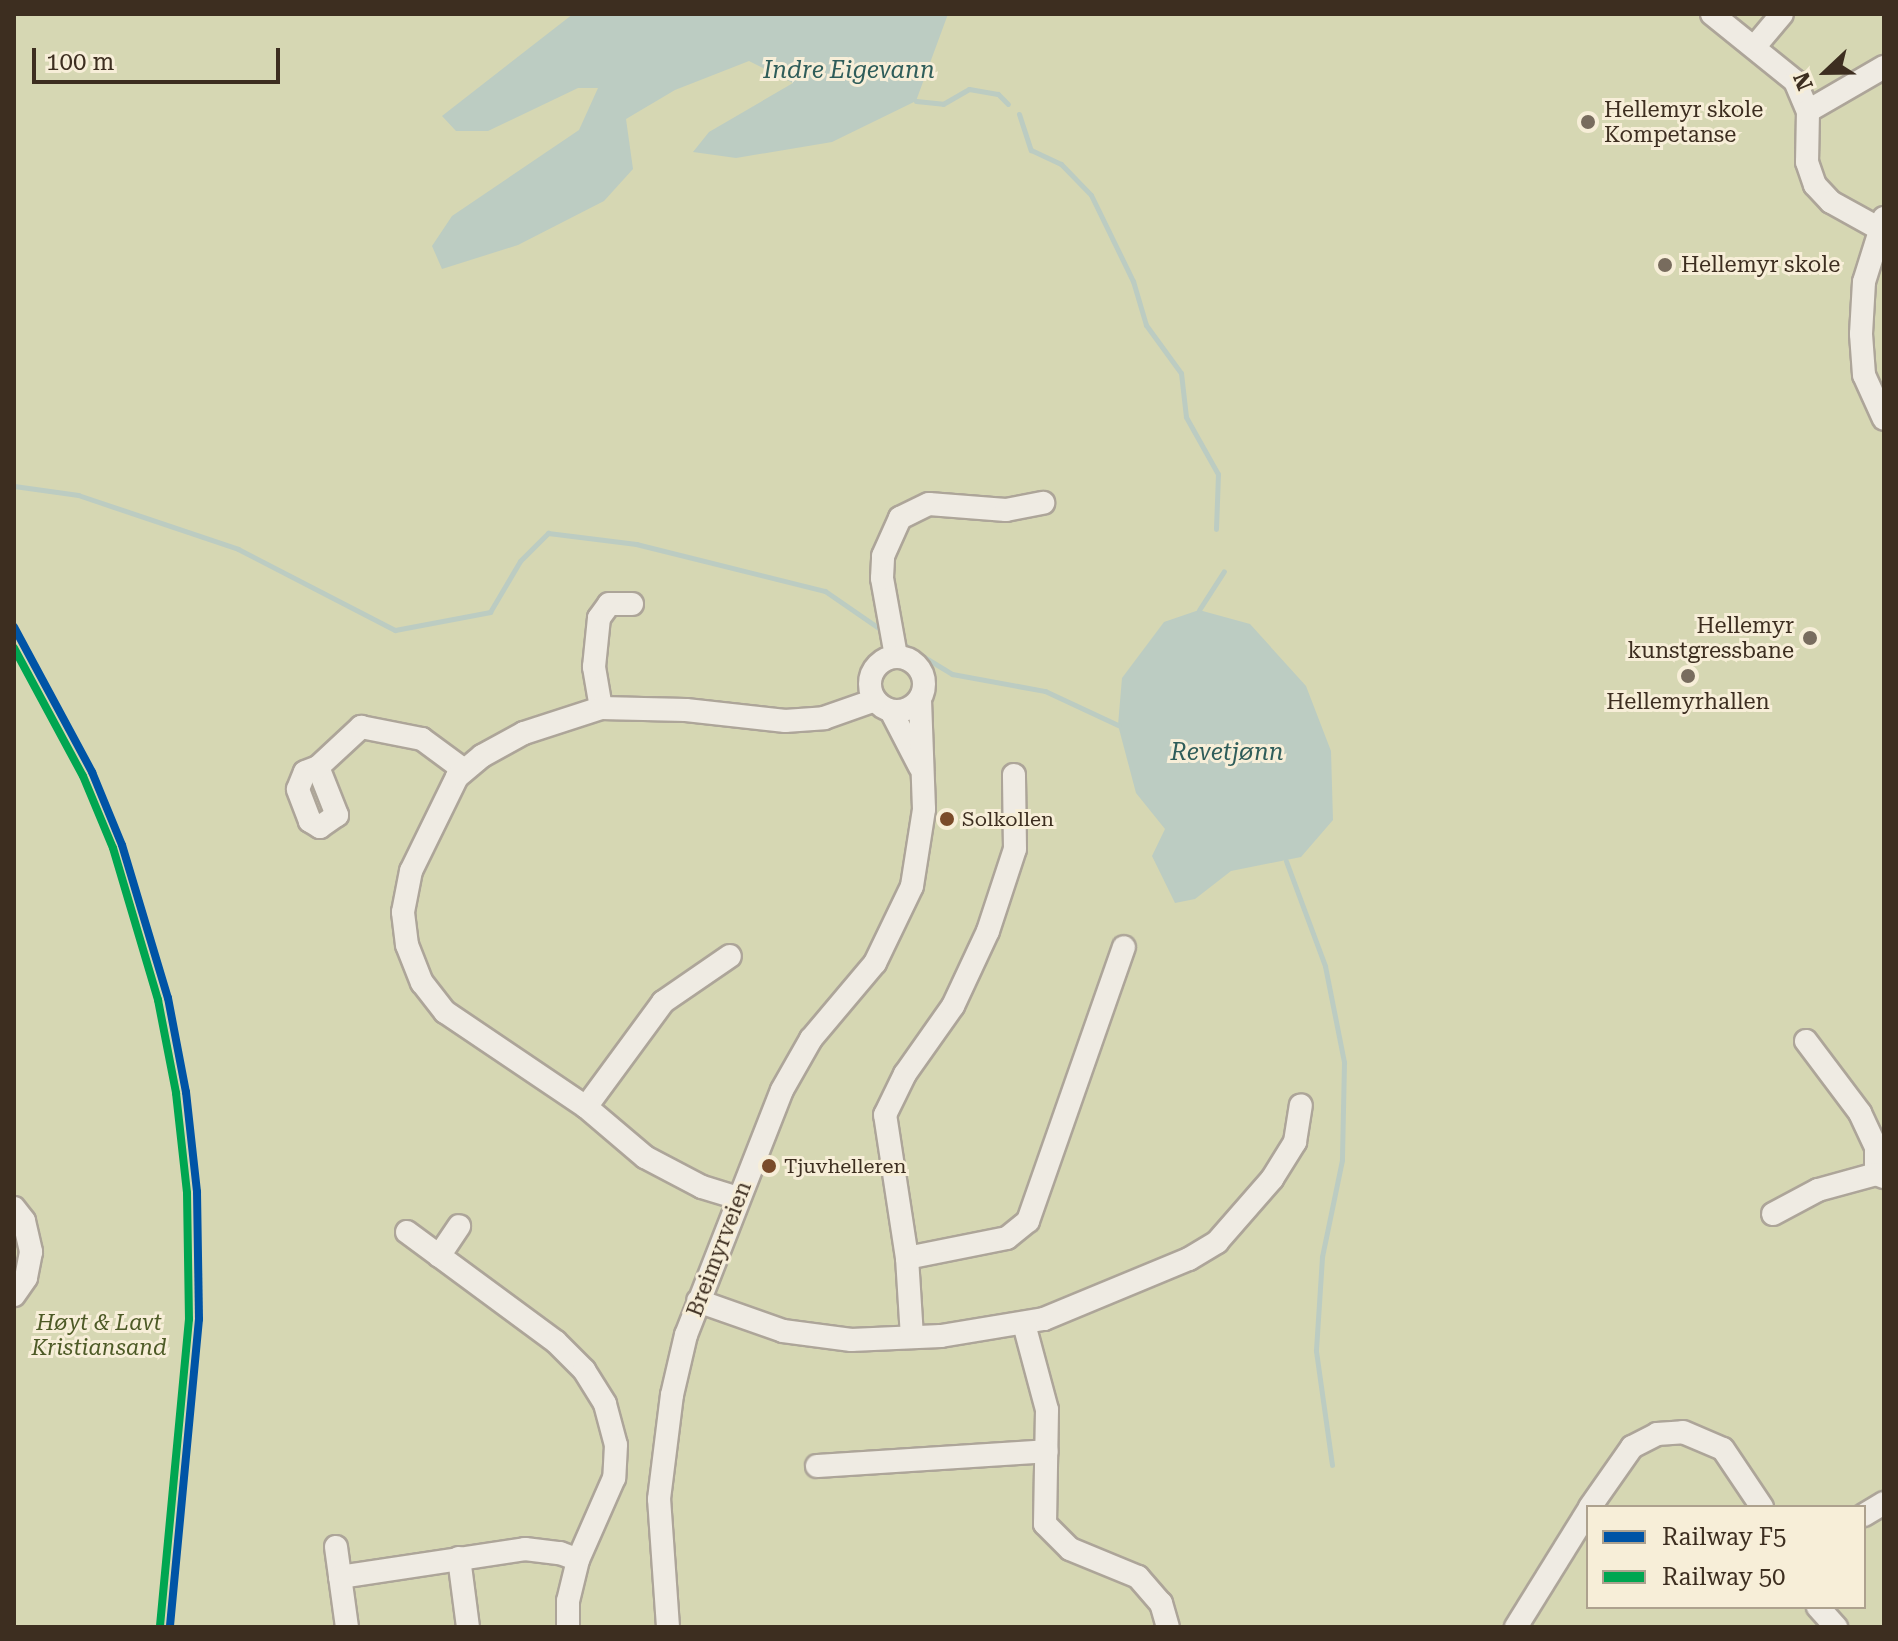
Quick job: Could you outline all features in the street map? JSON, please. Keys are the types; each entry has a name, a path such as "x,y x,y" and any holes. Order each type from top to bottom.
{"street":[{"path":"1712,14 1756,45 1795,81 1808,111 1807,162 1815,185 1831,202 1881,223 1864,282 1862,343 1864,375 1884,419"},
{"path":"1756,45 1782,14"},
{"path":"1808,111 1884,67"},
{"path":"896,656 882,578 883,556 900,518 929,504 1006,510 1043,503"},
{"path":"601,708 594,667 599,618 609,604 632,604"},
{"path":"738,1198 657,1165 586,1107 458,1023 432,997 415,967 403,927 411,871 433,821 464,770 505,741 601,708 795,720 883,705 908,710 920,699 923,674 912,661 896,656 880,662 871,676 883,705"},
{"name":"Breimyrveien","path":"668,1627 659,1554 663,1454 677,1367 698,1301 738,1198 796,1063 875,963 902,910 922,838 920,699"},
{"name":"Breimyrveien","path":"883,705 922,772"},
{"path":"318,767 343,741 368,725 432,743 464,770"},
{"path":"912,1337 907,1258 885,1115 905,1074 953,1006 988,931 1015,849 1014,775"},
{"path":"907,1258 1007,1238 1028,1221 1124,947"},
{"path":"586,1107 663,1002 730,956"},
{"path":"1773,1214 1818,1190 1880,1175 1870,1131 1806,1041"},
{"path":"698,1301 801,1335 912,1337 1024,1324 1208,1249 1272,1179 1295,1142 1301,1105"},
{"path":"14,1208 31,1252 26,1278 14,1295"},
{"path":"439,1256 459,1226"},
{"path":"407,1232 562,1347 605,1404 616,1445 614,1478 578,1560 568,1627"},
{"path":"1024,1324 1047,1410 1042,1512 1051,1534 1070,1549 1138,1577 1161,1603 1168,1627"},
{"path":"1592,1505 1632,1447 1657,1434 1683,1432 1723,1449 1761,1505"},
{"path":"817,1466 1047,1451"},
{"path":"1866,1514 1884,1503"},
{"path":"1516,1627 1586,1514"},
{"path":"336,1547 347,1627"},
{"path":"340,1577 531,1548 578,1560"},
{"path":"459,1558 468,1627"},
{"path":"1820,1609 1836,1627"}],"green space":[{"name":"Høyt & Lavt Kristiansand","path":"14,14 1884,14 1884,1627 14,1627"}],"water":[{"name":"Indre Eigevann","path":"573,14 948,14 916,101 832,142 736,158 693,152 709,132 793,83 749,61 675,90 626,119 633,169 604,201 518,245 442,269 432,246 452,216 579,130 598,88 578,88 488,131 456,131 442,116"},
{"name":"Revetjønn","path":"1199,610 1250,624 1306,686 1331,751 1333,820 1301,857 1231,871 1195,899 1175,903 1152,856 1165,829 1136,793 1118,725 1122,678 1164,622"}],"waterway":[{"path":"916,101 943,104 969,89 998,94 1008,104"},
{"path":"1019,114 1031,150 1061,164 1091,195 1133,281 1146,325 1181,373 1186,417 1218,474 1216,529"},
{"path":"14,486 78,495 238,549 395,630 490,612 520,561 548,533 636,544 825,591 883,631"},
{"path":"1199,610 1224,571"},
{"path":"901,643 952,674 1045,691 1118,725"},
{"path":"1286,861 1325,966 1344,1062 1342,1160 1322,1257 1316,1351 1332,1465"}],"rail line":[{"name":"F5","path":"14,627 92,772 122,845 168,998 186,1092 197,1192 199,1319 170,1627"},
{"name":"50","path":"14,648 83,776 113,848 158,1000 176,1093 187,1193 189,1319 160,1626"}],"place":[{"name":"Hellemyr skole Kompetanse","path":"1588,122"},
{"name":"Hellemyr skole","path":"1665,265"},
{"name":"Hellemyr kunstgressbane","path":"1810,638"},
{"name":"Hellemyrhallen","path":"1688,676"},
{"name":"Solkollen","path":"947,819"},
{"name":"Tjuvhelleren","path":"769,1166"}]}
